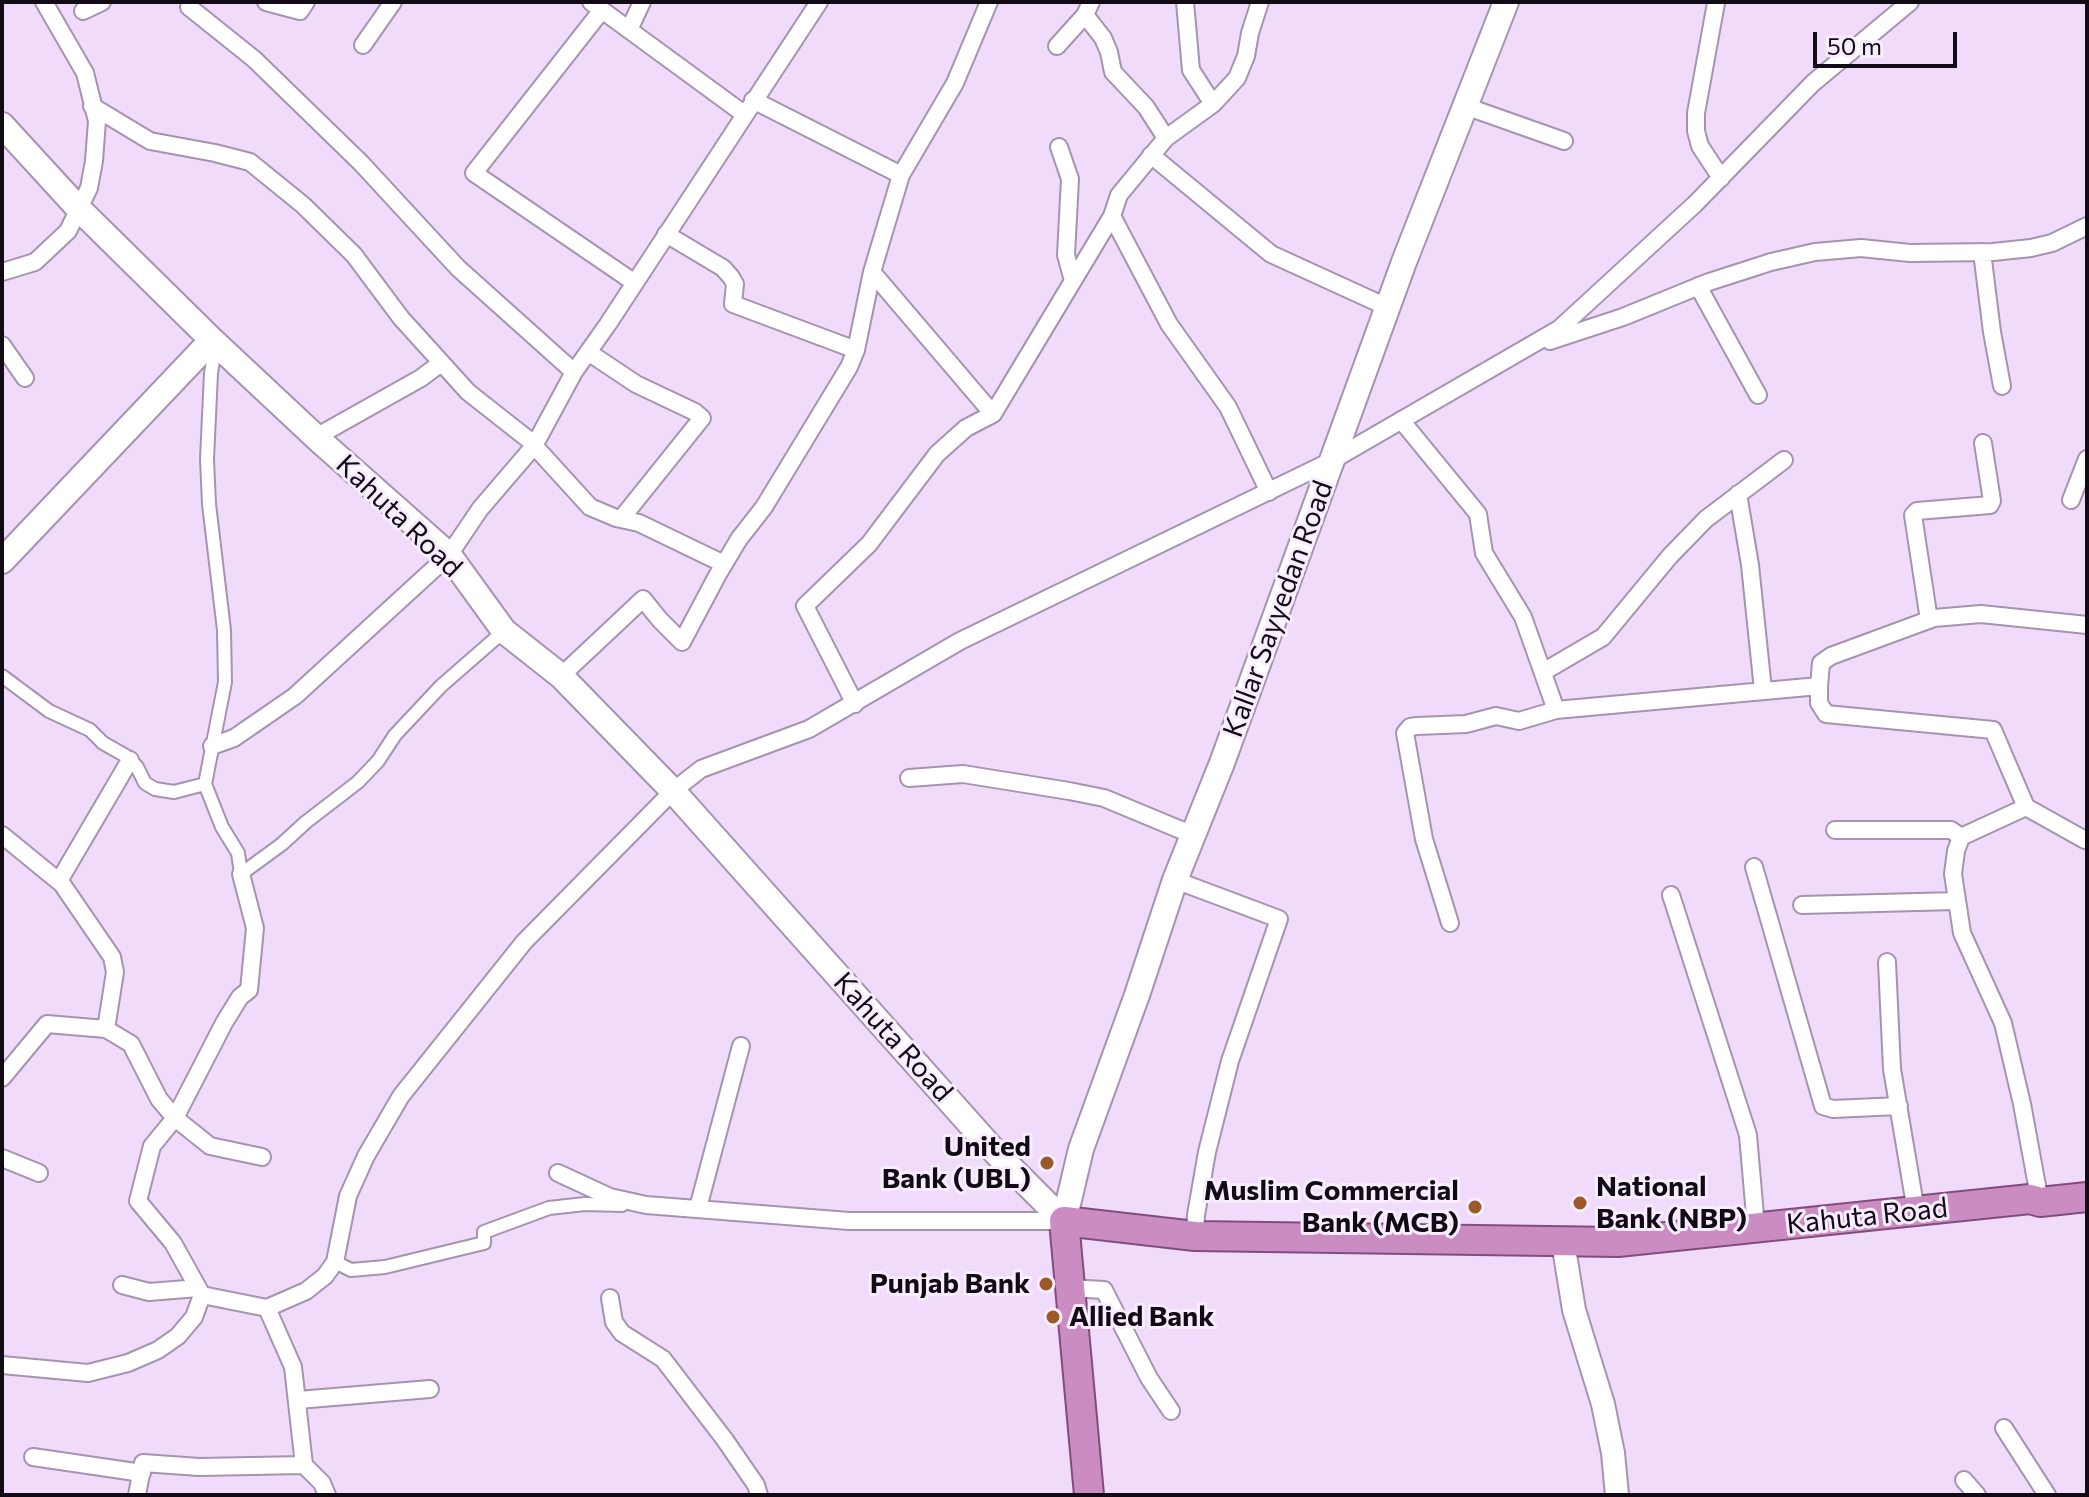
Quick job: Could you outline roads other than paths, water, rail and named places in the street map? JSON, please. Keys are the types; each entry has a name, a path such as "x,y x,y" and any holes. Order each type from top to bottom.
{"highway":[{"name":"Kahuta Road","path":"1064,1221 1195,1236 1618,1242 2030,1199 2040,1202 2087,1197"},
{"path":"1064,1221 1089,1495"}],"main road":[{"name":"Kallar Sayyedan Road","path":"1064,1221 1081,1149 1175,880 1222,763 1387,307 1506,2"},
{"name":"Kahuta Road","path":"2,125 79,209 214,342 449,555 504,631 561,676 673,791 996,1153 1064,1221"},
{"path":"2,561 214,342"}],"street":[{"path":"2,272 35,262 68,231 89,188 94,161 97,121 85,73 44,2"},
{"path":"83,11 102,2"},
{"path":"266,2 300,11 306,2"},
{"path":"363,45 393,2"},
{"path":"629,30 642,2"},
{"path":"212,746 234,738 295,696 449,555 480,509 534,446 574,372 819,2"},
{"path":"561,676 643,599 682,642 724,564 764,507 837,388 856,350 872,272 901,175 955,83 989,2"},
{"path":"1185,2 1191,70 1213,104"},
{"path":"855,704 805,606 869,544 937,454 966,428 993,414 1112,216 1119,195 1166,138 1213,104 1237,78 1260,2"},
{"path":"122,1285 149,1292 200,1291 267,1308 306,1291 325,1276 335,1262 348,1196 366,1156 401,1096 524,942 673,791 701,769 800,733 960,641 1331,461 1559,329 1721,178 1813,83 1910,2"},
{"path":"1716,3 1696,113 1696,131 1700,146 1721,178"},
{"path":"635,283 474,173 596,6 749,107 901,175"},
{"path":"189,7 254,59 361,163 458,268 574,372"},
{"path":"1057,46 1088,8 1109,52 1113,72 1146,107 1166,138"},
{"path":"92,106 150,141 250,162 303,205 354,255 401,318 468,392 534,446 590,507 639,523 724,564"},
{"path":"1465,106 1564,141"},
{"path":"1059,147 1070,179 1066,255 1073,281"},
{"path":"1151,155 1271,254 1387,307"},
{"path":"1112,216 1169,324 1228,407 1269,492"},
{"path":"1522,350 1623,317 1698,286 1771,262 1815,252 1861,248 1910,253 2031,248 2052,243 2087,226"},
{"path":"666,234 723,268 735,284 733,304 856,350"},
{"path":"1982,252 2002,386"},
{"path":"872,272 993,414"},
{"path":"1698,286 1758,395"},
{"path":"2,1365 88,1373 128,1363 158,1350 178,1336 194,1317 200,1291 173,1243 138,1201 152,1146 175,1118 224,1023 240,997 249,990 255,928 238,853 222,827 205,784 225,682 224,630 209,504 207,459 214,342"},
{"path":"2,345 25,378"},
{"path":"588,352 636,384 702,418 621,519"},
{"path":"316,437 421,378 441,363"},
{"path":"1401,420 1478,514 1484,553 1523,617 1556,710"},
{"path":"1929,620 1913,515 1917,511 1990,505 1992,501 1983,443"},
{"path":"2071,500 2083,483 2087,459"},
{"path":"1543,672 1603,637 1670,556 1706,519 1784,460"},
{"path":"1738,494 1750,565 1763,690"},
{"path":"2087,625 1981,614 1929,620 1831,656 1821,663 1819,686 1819,703 1826,714 1993,730 2026,807 2087,839"},
{"path":"241,874 358,782 378,761 395,735 441,686 504,631"},
{"path":"2,676 49,711 90,730 103,743 130,760 145,783 155,789 174,792 205,784"},
{"path":"1450,923 1424,839 1405,733 1410,727 1466,724 1496,716 1519,721 1556,710 1819,686"},
{"path":"59,881 130,760"},
{"path":"909,778 963,774 1104,798 1193,835"},
{"path":"2026,807 1961,837 1953,874 1962,933 2003,1023 2040,1202"},
{"path":"1835,830 1951,830 1961,837"},
{"path":"2,835 59,881 112,957 115,972 106,1029"},
{"path":"1754,867 1823,1106 1833,1109 1899,1106"},
{"path":"1175,880 1279,919 1230,1061 1207,1152 1195,1236"},
{"path":"1671,895 1748,1135 1756,1227"},
{"path":"1802,905 1956,901"},
{"path":"1887,962 1892,1069 1916,1211"},
{"path":"2,1078 47,1024 106,1029 131,1044 159,1099 175,1118 210,1146 262,1157"},
{"path":"698,1208 741,1046"},
{"path":"2,1158 39,1173"},
{"path":"558,1173 610,1197 646,1205"},
{"path":"335,1262 351,1270 385,1267 484,1243 484,1232 549,1208 585,1204 698,1208 849,1221 1064,1221"},
{"path":"1563,1242 1574,1310 1603,1404 1613,1453 1617,1495"},
{"path":"1068,1288 1104,1290 1149,1378 1171,1411"},
{"path":"610,1298 614,1322 622,1333 663,1359 725,1440 756,1485 759,1495"},
{"path":"267,1308 293,1367 304,1465 322,1483 327,1495"},
{"path":"298,1400 430,1389"},
{"path":"2004,1428 2047,1495"},
{"path":"33,1457 142,1473"},
{"path":"137,1495 143,1463 199,1467 304,1465"},
{"path":"1964,1480 1977,1495"}],"place":[{"name":"United Bank (UBL)","path":"1047,1163"},
{"name":"National Bank (NBP)","path":"1580,1203"},
{"name":"Muslim Commercial Bank (MCB)","path":"1475,1207"},
{"name":"Punjab Bank","path":"1046,1284"},
{"name":"Allied Bank","path":"1053,1317"}]}
